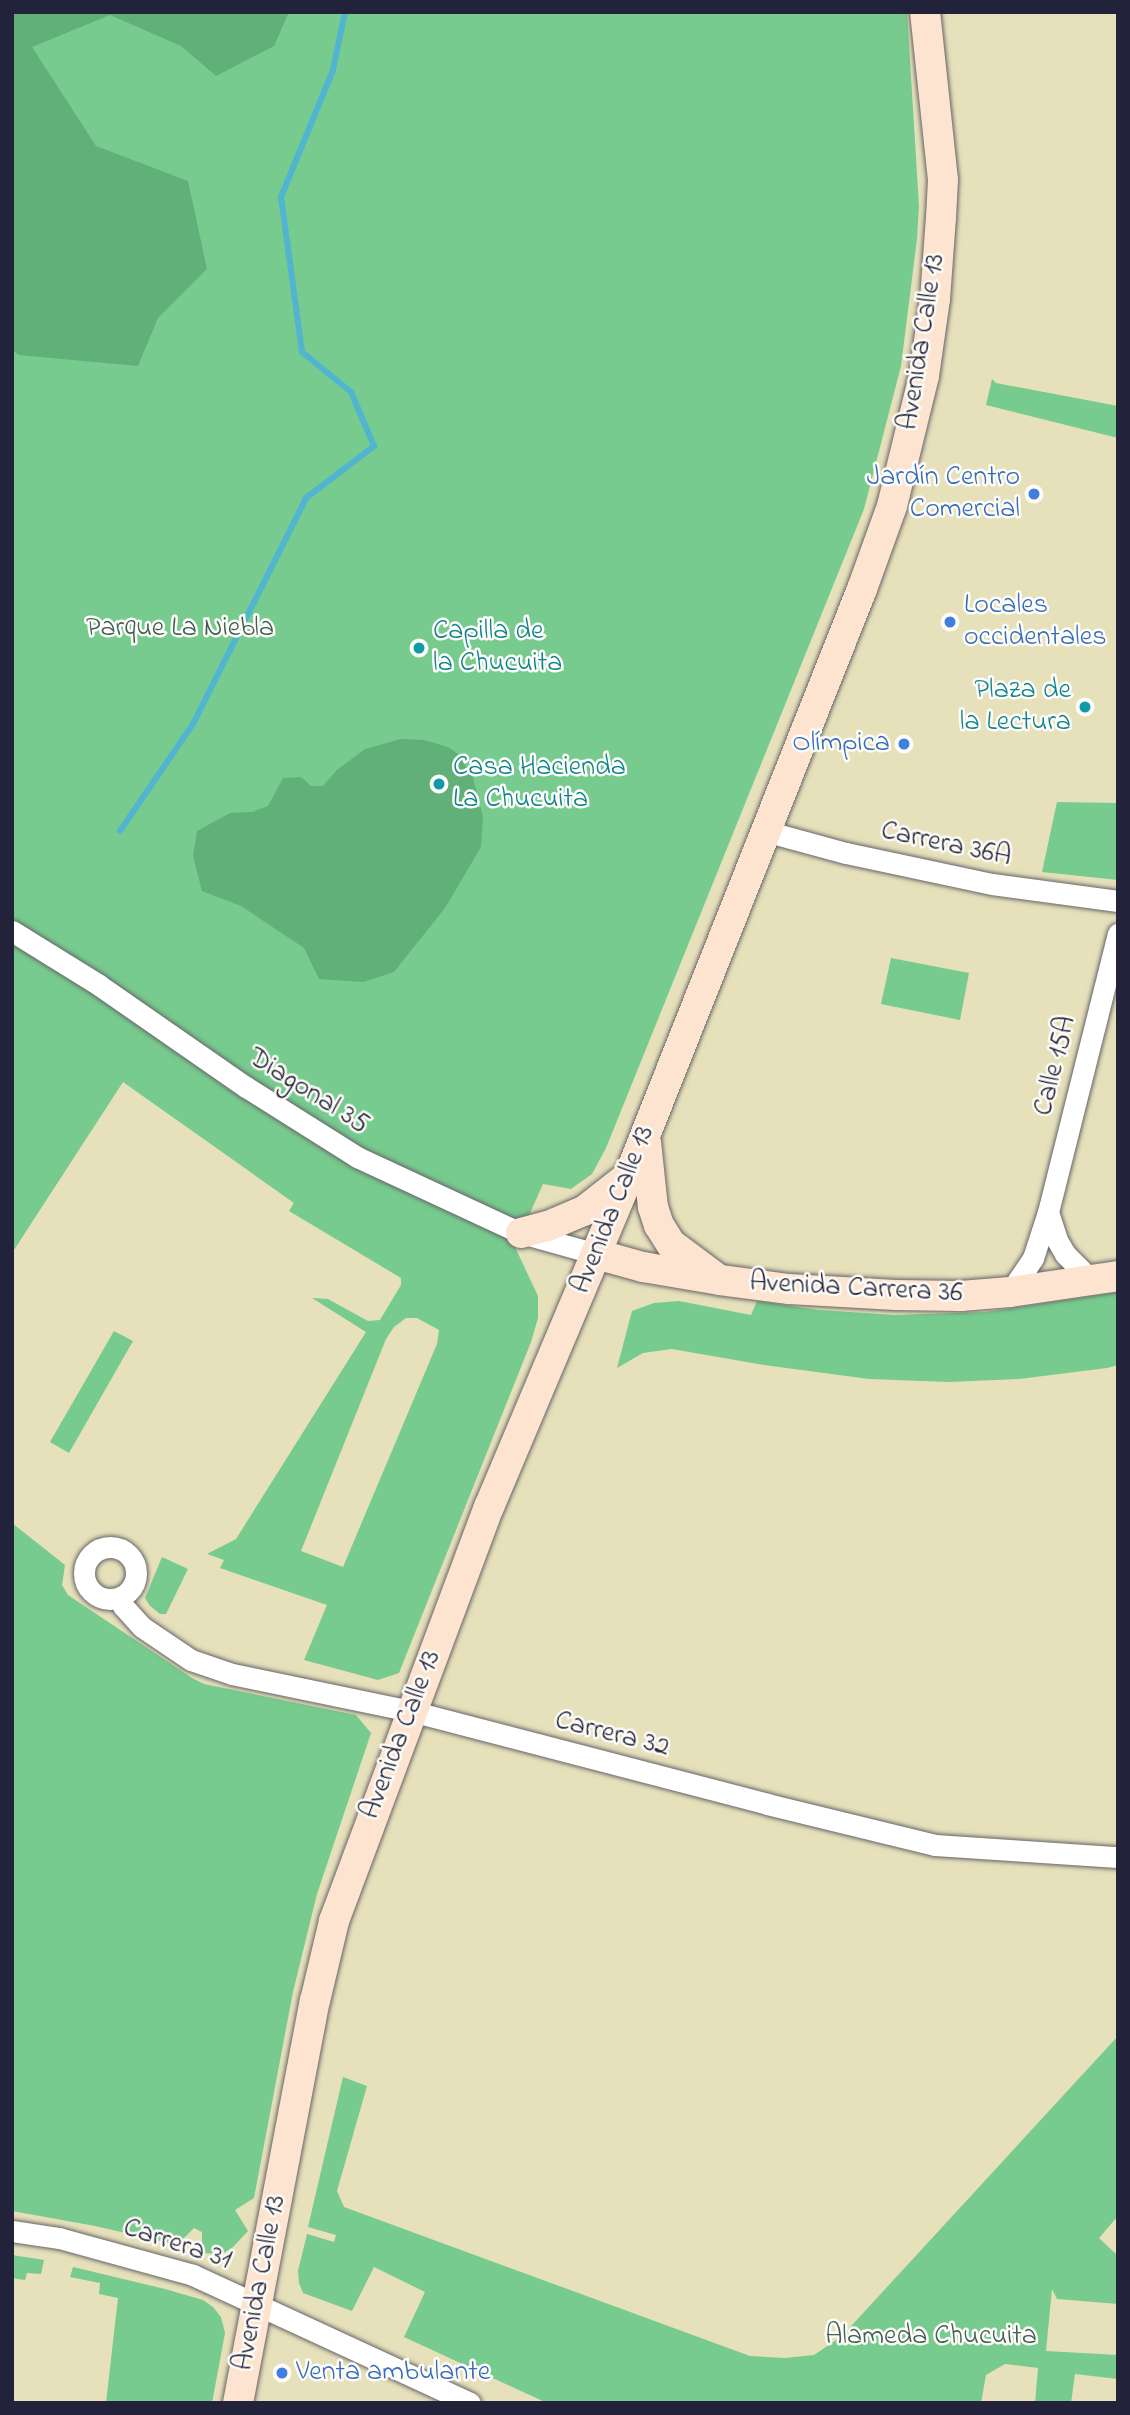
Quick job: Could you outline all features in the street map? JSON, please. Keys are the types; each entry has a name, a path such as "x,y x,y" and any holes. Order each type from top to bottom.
{"main road":[{"name":"Avenida Calle 13","path":"238,2403 255,2303 334,1921 489,1507 629,1175 892,506 923,376 935,299 943,180 925,12"},
{"path":"645,1132 651,1196 659,1226 671,1244 687,1259 720,1280"},
{"path":"521,1233 548,1226 584,1211 629,1175"},
{"name":"Avenida Carrera 36","path":"596,1254 643,1267 720,1280 789,1289 896,1295 961,1296 1106,1279"}],"street":[{"name":"Carrera 36A","path":"765,831 825,849 980,881 1032,891 1118,901"},
{"name":"Diagonal 35","path":"12,931 89,978 246,1087 357,1157 521,1233 596,1254"},
{"name":"Calle 15A","path":"1010,1292 1033,1258 1048,1212 1118,934"},
{"path":"1048,1212 1057,1240 1065,1254 1106,1279"},
{"name":"Carrera 32","path":"120,1597 123,1606 142,1628 191,1660 232,1674 411,1711 780,1808 935,1845 1118,1857"},
{"name":"Carrera 31","path":"12,2231 69,2241 192,2275 470,2403"}],"green space":[{"name":"Parque La Niebla","path":"12,12 907,12 919,206 917,239 901,366 864,509 606,1148 592,1174 571,1189 543,1184 515,1247 538,1296 538,1318 531,1342 399,1673 378,1680 304,1660 327,1605 220,1568 224,1560 207,1554 236,1539 366,1332 312,1298 328,1299 368,1321 380,1320 401,1285 401,1278 289,1211 294,1203 123,1082 12,1253","holes":["406,1318 417,1318 439,1330 437,1344 343,1567 301,1551 386,1339 394,1327"]},
{"path":"12,12 289,12 274,46 216,76 181,46 110,15 32,47 96,146 188,181 207,269 158,318 138,366 19,355 12,350"},
{"path":"992,379 996,383 1118,406 1118,438 986,405"},
{"path":"401,739 424,740 448,747 458,754 473,778 483,817 481,847 445,908 394,972 363,982 319,979 304,948 241,906 202,891 193,856 197,831 230,813 252,812 268,806 283,778 301,777 311,786 323,786 337,770 365,749"},
{"path":"1057,802 1118,803 1118,880 1042,872"},
{"path":"891,958 969,973 960,1020 881,1004"},
{"path":"1118,1292 1118,1365 1107,1368 1019,1379 949,1382 869,1379 672,1349 643,1353 617,1368 632,1311 654,1303 679,1301 751,1315 757,1301 819,1310 894,1315 986,1312"},
{"path":"114,1331 133,1341 69,1453 50,1442"},
{"path":"12,1523 65,1565 62,1585 68,1595 192,1678 204,1684 356,1715 371,1733 317,1894 293,1992 254,2198 235,2210 248,2231 222,2254 202,2253 202,2232 194,2228 177,2245 12,2211"},
{"path":"162,1557 188,1569 166,1614 160,1614 145,1598"},
{"name":"Alameda Chucuita","path":"1118,2036 1118,2216 1099,2238 1118,2256 1118,2304 1057,2299 1052,2289 1046,2351 1118,2355 1118,2379 1075,2374 1071,2403 1035,2403 1038,2368 1005,2364 986,2375 981,2403 547,2403 404,2337 425,2292 374,2267 352,2311 303,2293 299,2283 298,2271 307,2234 334,2242 336,2235 308,2227 343,2077 367,2086 337,2191 344,2207 750,2356 785,2358 814,2355 842,2336"},
{"path":"12,2255 44,2260 41,2274 27,2273 25,2280 12,2278"},
{"path":"73,2267 165,2289 203,2300 213,2307 221,2317 225,2333 212,2403 106,2403 118,2298 99,2294 100,2283 70,2277"}],"waterway":[{"path":"120,831 193,724 306,498 374,446 351,392 302,352 281,197 333,70 345,12"}],"place":[{"name":"Jardín Centro Comercial","path":"1034,494"},
{"name":"Locales occidentales","path":"950,622"},
{"name":"Capilla de la Chucuita","path":"419,648"},
{"name":"Plaza de la Lectura","path":"1085,707"},
{"name":"Olímpica","path":"904,744"},
{"name":"Casa Hacienda La Chucuita","path":"439,784"},
{"name":"Venta ambulante","path":"282,2373"}]}
